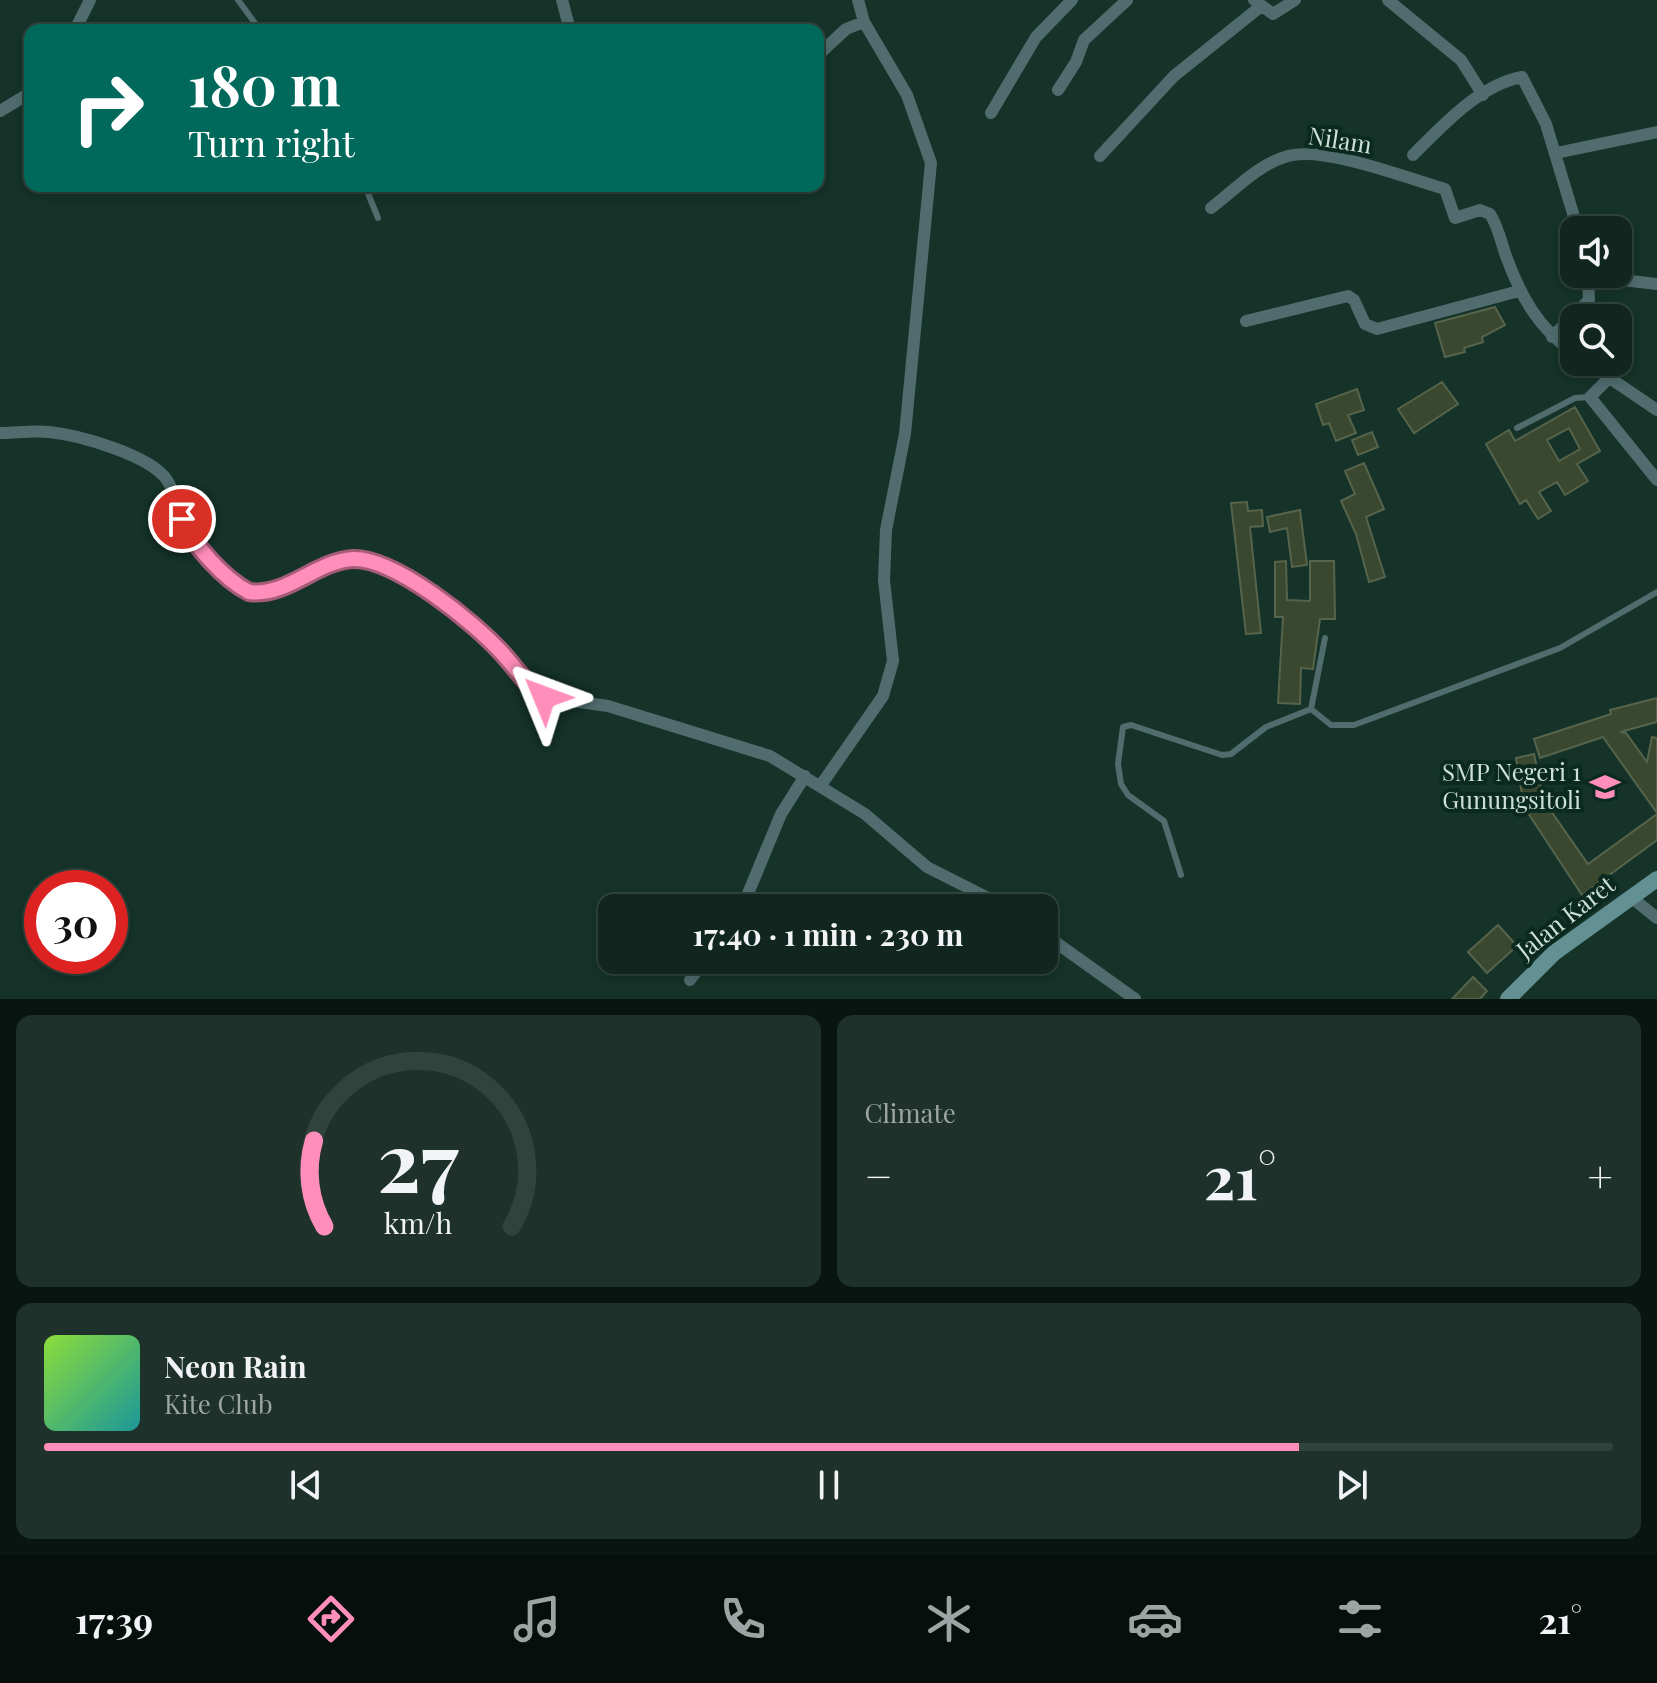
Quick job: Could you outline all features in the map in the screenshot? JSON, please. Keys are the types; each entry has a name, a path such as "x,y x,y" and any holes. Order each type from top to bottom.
{"street":[{"path":"78,24 90,0"},
{"path":"562,0 568,24"},
{"path":"821,785 883,696 893,661 884,590 886,530 905,434 931,163 907,95 864,22 858,0"},
{"path":"991,113 1036,37 1072,0"},
{"path":"1058,90 1076,62 1084,40 1127,0"},
{"path":"1100,156 1174,76 1257,3 1275,14 1295,0"},
{"path":"1388,0 1461,60 1483,95"},
{"path":"824,49 846,29 864,22"},
{"path":"1413,155 1448,119 1483,95 1522,77 1546,124 1574,216"},
{"path":"0,111 24,97"},
{"path":"1556,153 1657,132"},
{"name":"Nilam","path":"1211,208 1262,168 1289,156 1304,154 1357,163 1445,189 1455,218 1480,210 1490,214 1519,291"},
{"path":"1632,281 1657,284"},
{"path":"1552,337 1589,300 1589,288"},
{"path":"1246,321 1348,296 1354,300 1365,324 1377,329 1519,291 1552,337 1560,343"},
{"path":"1606,376 1657,410"},
{"path":"1609,378 1590,397 1657,480"},
{"path":"0,433 47,432 73,436 136,458 160,472 173,492 191,536 229,577 249,592 274,589 344,561 371,561 392,570 461,617 503,653 528,685 544,697 608,706 747,747 821,785 865,814 927,867 980,894"},
{"path":"748,894 781,814 805,776"},
{"name":"Jalan Karet","path":"1508,999 1554,953 1657,879"},
{"path":"1631,897 1657,918"},
{"path":"1058,944 1135,999"},
{"path":"690,980 694,974"}],"lane":[{"path":"238,0 256,24"},
{"path":"367,192 378,218"},
{"path":"1517,428 1575,398 1590,397"},
{"path":"1311,709 1331,725 1354,725 1560,648 1657,592"},
{"path":"1311,709 1325,638"},
{"path":"1181,875 1174,842 1164,821 1128,795 1121,784 1118,764 1123,727 1131,725 1222,755 1231,754 1266,727 1311,709"}],"building":[{"path":"1495,307 1505,325 1482,337 1483,342 1464,348 1465,352 1445,357 1435,323"},
{"path":"1442,382 1458,404 1414,433 1398,409"},
{"path":"1357,389 1364,410 1348,415 1356,433 1336,441 1329,423 1323,425 1316,404"},
{"path":"1575,407 1600,451 1577,464 1588,481 1565,495 1557,482 1539,492 1551,511 1538,519 1526,500 1520,504 1486,444 1509,430 1515,441","holes":["1569,428 1580,449 1559,461 1547,440"]},
{"path":"1372,432 1378,447 1358,455 1352,440"},
{"path":"1364,463 1384,509 1366,517 1385,577 1369,582 1356,534 1341,501 1355,494 1345,471"},
{"path":"1247,502 1248,511 1262,510 1263,526 1250,527 1261,633 1246,634 1231,503"},
{"path":"1300,510 1307,565 1292,567 1287,528 1270,532 1267,517"},
{"path":"1286,561 1287,600 1310,601 1310,561 1334,561 1335,619 1320,619 1313,669 1301,668 1300,704 1278,703 1283,617 1275,617 1275,562"},
{"path":"1657,698 1657,722 1620,732 1626,733 1647,762 1652,737 1657,738 1657,813 1603,737 1540,758 1534,739 1611,714 1610,710"},
{"path":"1534,754 1544,801 1588,864 1657,814 1657,840 1582,895 1524,807 1516,758"},
{"path":"1498,925 1517,946 1487,973 1468,952"},
{"path":"1473,977 1487,991 1480,999 1452,999"}],"place":[{"name":"SMP Negeri 1 Gunungsitoli","path":"1605,787"}],"route":[{"path":"182,519 195,541 229,577 249,592 265,592 289,585 351,559 371,561 392,570 489,640 528,685 544,697"}]}
